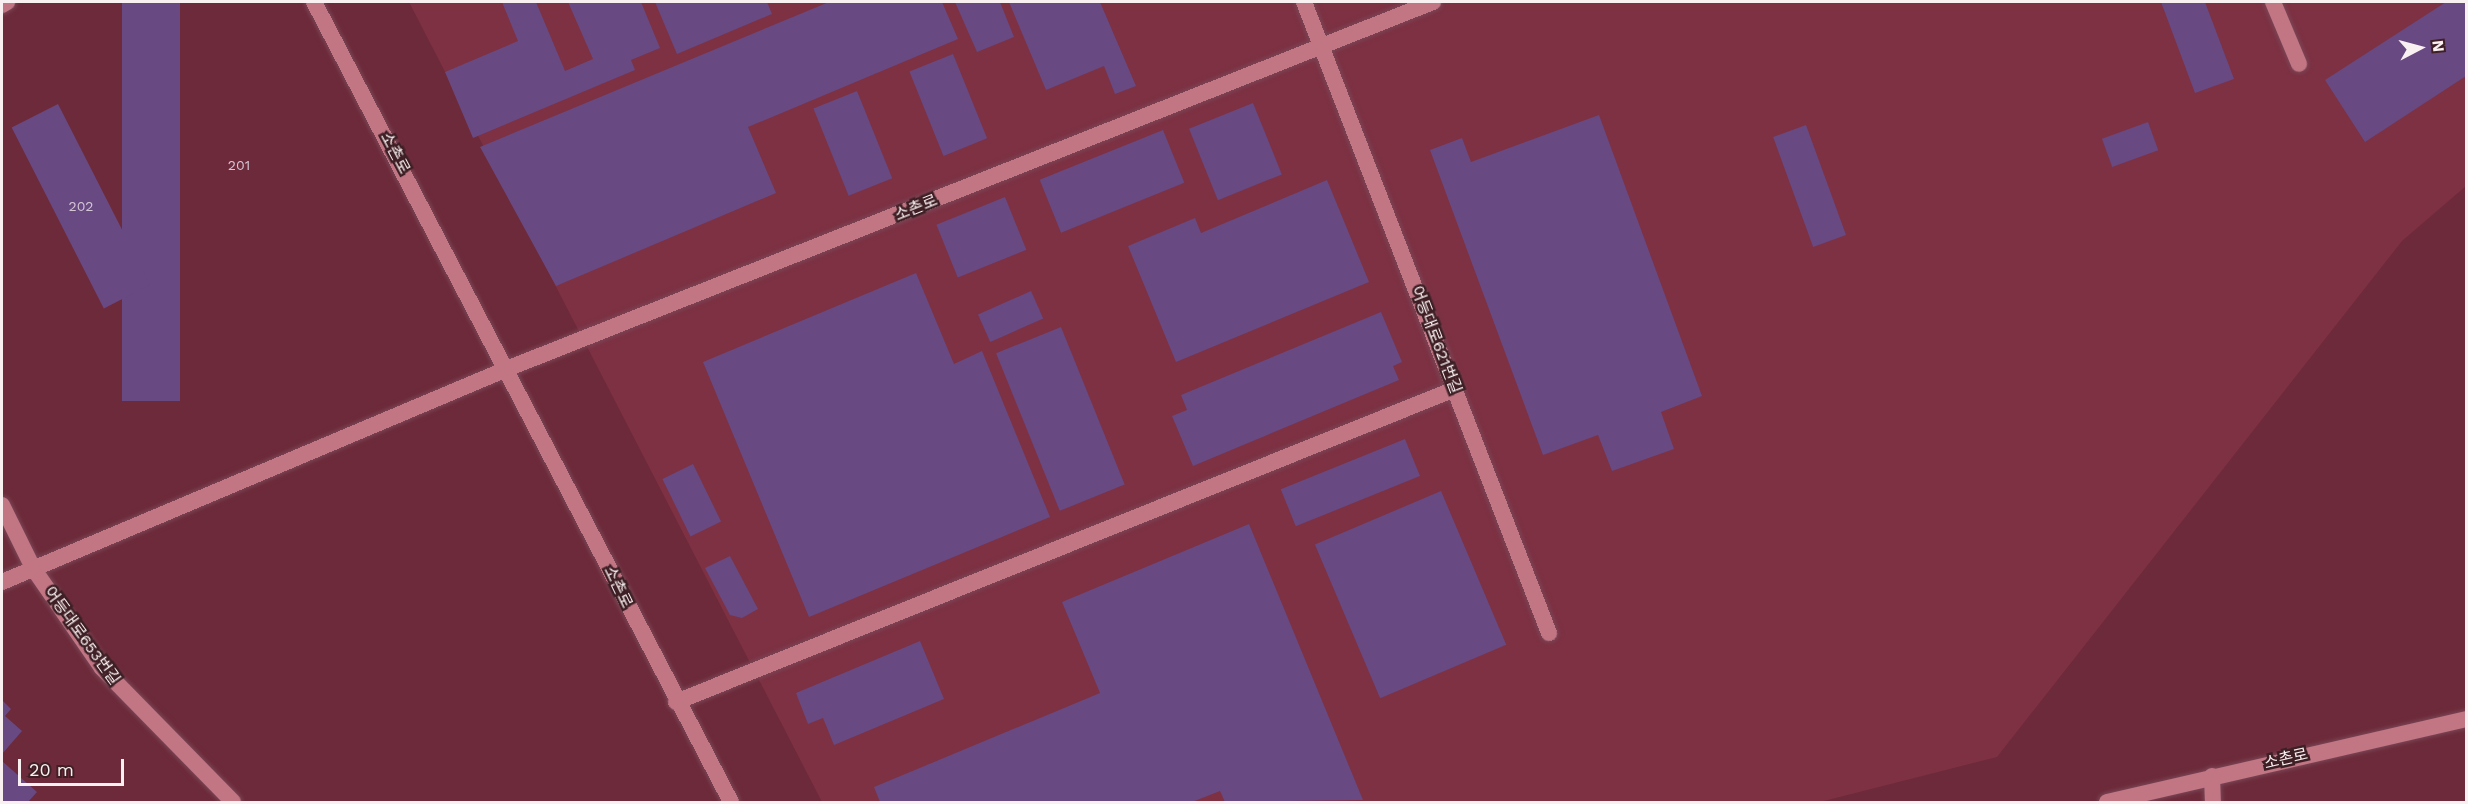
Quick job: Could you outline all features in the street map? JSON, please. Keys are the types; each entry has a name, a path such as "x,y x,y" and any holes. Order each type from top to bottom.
{"street":[{"path":"2,5 8,2"},
{"name":"소촌로","path":"314,2 510,368 675,702 732,802"},
{"name":"어등대로621번길","path":"1304,2 1549,633"},
{"path":"1322,47 1433,2"},
{"path":"2273,2 2300,64"},
{"name":"소촌로","path":"510,368 1322,47"},
{"path":"2,582 510,368"},
{"path":"675,702 1455,389"},
{"name":"어등대로653번길","path":"2,505 33,568 102,668 233,802"},
{"name":"소촌로","path":"2107,802 2466,719"},
{"path":"2212,776 2213,802"}],"shaded area":[{"path":"409,2 2466,2 2466,186 2402,241 1997,757 1820,802 822,802"}],"building":[{"path":"122,2 180,2 180,401 122,401"},
{"path":"502,2 536,2 565,71 593,59 568,2 641,2 660,48 631,60 635,70 473,138 445,72 518,41"},
{"path":"655,2 767,2 772,14 677,54"},
{"path":"829,2 942,2 958,39 748,127 776,193 556,286 480,147"},
{"path":"955,2 1000,2 1014,37 977,52"},
{"path":"1009,2 1100,2 1136,86 1115,94 1104,66 1046,90"},
{"path":"2161,2 2205,2 2234,79 2195,93"},
{"path":"2446,2 2466,2 2466,76 2365,142 2325,80"},
{"path":"953,54 987,138 944,156 909,72"},
{"path":"857,91 892,178 849,196 813,109"},
{"path":"1253,103 1282,174 1218,200 1189,129"},
{"path":"58,104 150,285 104,308 12,128"},
{"path":"1599,115 1702,396 1661,412 1674,449 1612,471 1598,435 1543,455 1430,150 1462,138 1471,162"},
{"path":"2148,122 2158,150 2112,167 2102,139"},
{"path":"1806,125 1846,235 1813,247 1773,137"},
{"path":"1163,130 1184,183 1061,233 1040,180"},
{"path":"1327,180 1369,282 1176,362 1128,246 1195,218 1201,233"},
{"path":"1005,197 1026,250 958,278 936,225"},
{"path":"916,273 954,364 982,351 1050,517 809,617 703,362"},
{"path":"1031,291 1043,318 990,342 978,315"},
{"path":"1381,312 1402,362 1393,366 1399,380 1193,466 1172,416 1187,410 1181,395"},
{"path":"1061,327 1125,485 1060,511 996,353"},
{"path":"1405,439 1420,476 1296,526 1281,489"},
{"path":"693,464 721,522 690,536 662,479"},
{"path":"1441,491 1506,645 1380,698 1315,545"},
{"path":"1249,524 1363,800 1225,802 1220,791 1192,802 880,802 874,787 1100,693 1062,602"},
{"path":"730,556 758,609 742,618 730,615 705,568"},
{"path":"920,641 944,699 834,745 823,718 808,724 796,693"},
{"path":"2,700 11,709 5,716 22,731 2,754"},
{"path":"2,761 37,792 28,802 2,802"}]}
